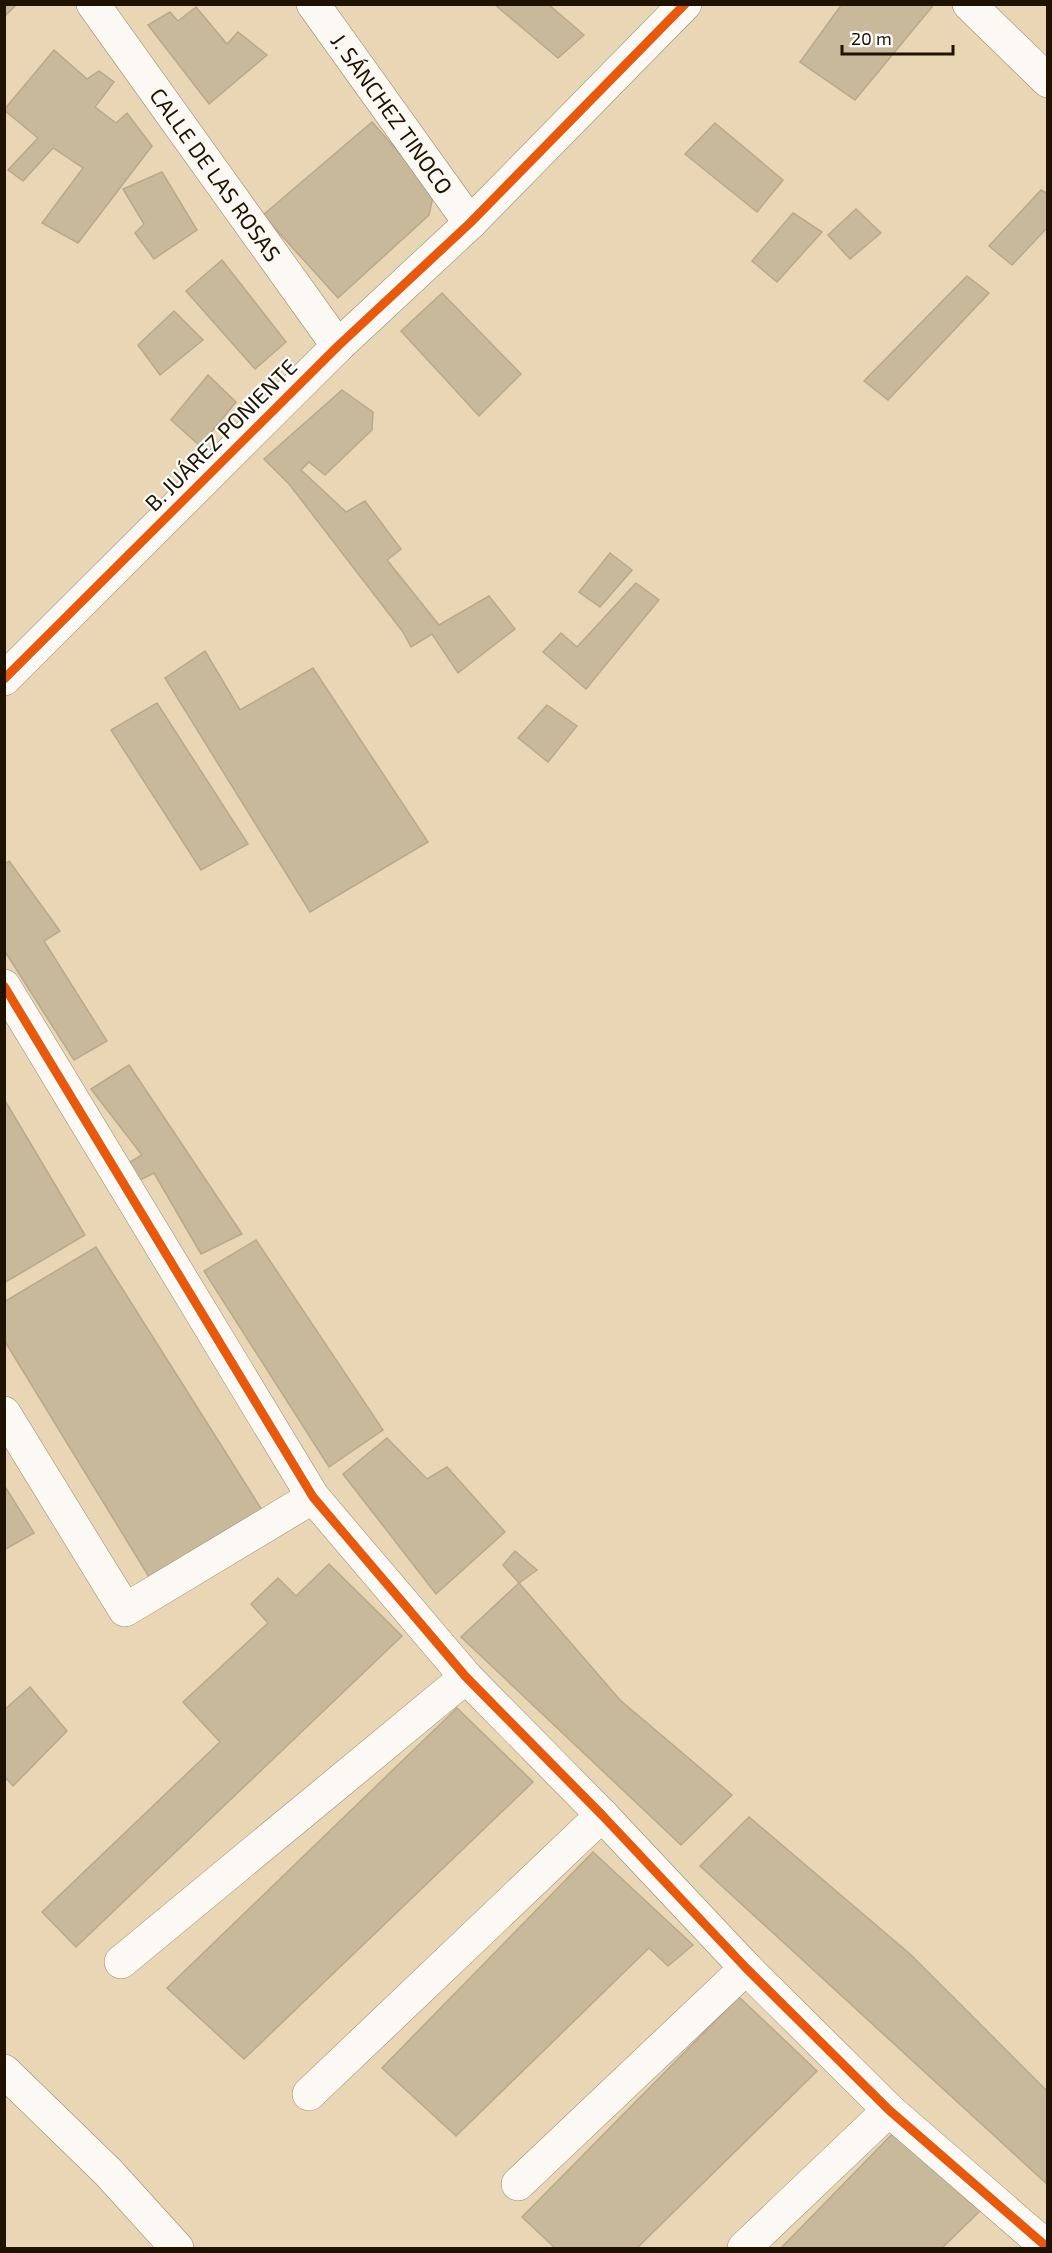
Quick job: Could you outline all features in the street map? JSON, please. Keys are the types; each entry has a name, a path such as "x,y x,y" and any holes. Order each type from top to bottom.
{"street":[{"name":"CALLE DE LAS ROSAS","path":"93,4 338,346"},
{"name":"J. SÁNCHEZ TINOCO","path":"313,4 470,223"},
{"name":"B. JUÁREZ PONIENTE","path":"4,679 338,346 470,223 685,4"},
{"path":"969,4 1047,81"},
{"path":"4,986 314,1497 466,1677 602,1815 746,1968 889,2110 1046,2248"},
{"path":"4,1413 125,1610 314,1497"},
{"path":"121,1962 466,1677"},
{"path":"309,2094 602,1815"},
{"path":"518,2184 746,1968"},
{"path":"4,2071 108,2172 177,2248"},
{"path":"744,2248 889,2110"}],"building":[{"path":"4,4 16,5 4,17"},
{"path":"494,4 548,4 584,35 558,58"},
{"path":"842,4 928,4 932,7 855,100 800,62"},
{"path":"196,7 227,44 238,32 267,55 209,104 148,25 170,12 178,21"},
{"path":"54,50 87,79 99,71 114,82 95,107 116,123 127,113 152,146 78,243 42,223 83,168 53,148 23,181 8,170 38,138 4,110"},
{"path":"372,122 434,192 429,215 338,298 263,215"},
{"path":"715,123 783,180 757,212 685,154"},
{"path":"162,172 197,230 154,259 135,233 144,224 123,189"},
{"path":"1041,190 1048,194 1048,227 1012,265 989,246"},
{"path":"856,209 881,233 850,259 828,235"},
{"path":"793,213 822,232 777,282 752,261"},
{"path":"222,260 286,342 255,369 186,291"},
{"path":"967,276 989,293 888,400 864,381"},
{"path":"442,293 521,374 479,416 401,331"},
{"path":"174,311 203,340 160,375 138,345"},
{"path":"208,375 236,402 200,446 171,420"},
{"path":"342,390 373,412 372,430 325,475 309,462 301,470 346,512 365,501 401,549 387,560 439,625 489,596 515,629 458,673 432,634 411,647 403,632 289,484 264,459"},
{"path":"610,553 632,570 600,607 579,592"},
{"path":"636,583 659,600 586,689 543,652 561,633 577,647"},
{"path":"205,651 240,710 313,668 428,842 310,912 165,678"},
{"path":"157,703 248,844 201,870 111,730"},
{"path":"547,705 577,726 548,762 518,738"},
{"path":"9,861 60,931 44,941 107,1041 74,1060 4,950 4,865"},
{"path":"129,1065 242,1234 201,1254 154,1173 130,1185 118,1169 142,1155 91,1089"},
{"path":"4,1099 85,1235 4,1283"},
{"path":"256,1240 383,1430 329,1467 204,1271"},
{"path":"96,1247 262,1510 149,1577 4,1340 4,1302"},
{"path":"387,1438 427,1479 447,1467 505,1532 436,1594 343,1474"},
{"path":"4,1485 34,1533 4,1550"},
{"path":"515,1551 537,1570 519,1583 503,1565"},
{"path":"329,1564 402,1636 76,1947 42,1912 220,1742 183,1702 268,1623 251,1604 278,1578 296,1596"},
{"path":"519,1583 620,1700 732,1795 681,1845 461,1637"},
{"path":"30,1687 67,1731 13,1786 4,1776 4,1710"},
{"path":"457,1708 533,1782 244,2059 167,1988"},
{"path":"749,1817 910,1954 1048,2092 1048,2185 700,1866"},
{"path":"593,1852 693,1945 668,1966 649,1948 456,2136 382,2068"},
{"path":"739,1997 817,2071 637,2248 555,2248 522,2217"},
{"path":"897,2129 982,2209 942,2248 781,2248"}],"cycle path":[{"path":"4,679 338,346 470,223 685,4"},
{"path":"4,986 313,1497 466,1677 602,1815 746,1968 889,2110 1048,2248"}]}
